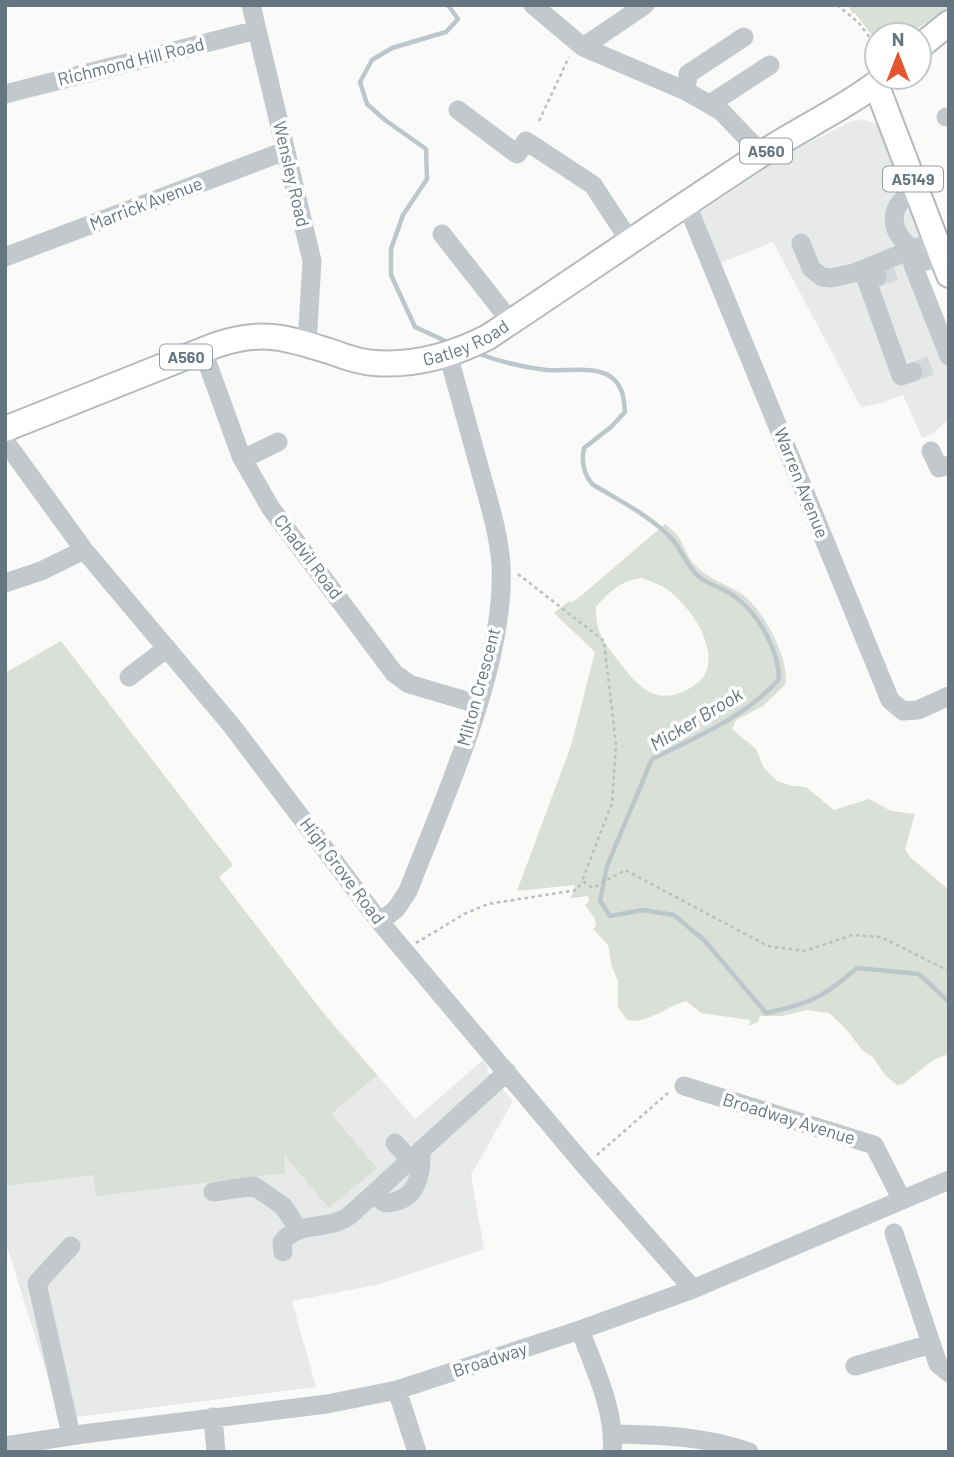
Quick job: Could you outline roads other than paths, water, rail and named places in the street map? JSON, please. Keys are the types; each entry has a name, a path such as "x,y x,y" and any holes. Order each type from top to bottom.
{"main road":[{"path":"933,36 949,23"},
{"name":"Gatley Road","path":"5,429 238,338 258,335 276,337 373,363 413,362 450,353 488,337 629,240 687,205 811,122 865,91"},
{"name":"A5149","path":"883,91 944,261"}],"street":[{"name":"Wensley Road","path":"251,5 312,261 307,344"},
{"path":"533,5 584,47 686,91 721,111 762,154"},
{"path":"584,47 645,5"},
{"name":"Richmond Hill Road","path":"5,94 257,30"},
{"path":"686,91 688,75 744,37"},
{"path":"710,104 770,65"},
{"path":"458,110 517,154 526,141 593,185 629,240"},
{"name":"Marrick Avenue","path":"5,257 285,151"},
{"path":"917,190 904,196 898,204 895,213 896,227 904,242 945,359"},
{"name":"Warren Avenue","path":"687,205 890,700 902,711 918,709 949,696"},
{"path":"442,234 511,322"},
{"path":"801,243 811,268 822,276 831,278 909,261 944,261"},
{"path":"877,277 867,281 901,376 913,372"},
{"name":"Chadvil Road","path":"203,351 243,459 270,508 394,673 409,684 477,704"},
{"name":"Milton Crescent","path":"380,922 396,909 408,891 477,704 495,636 501,587 496,529 450,353"},
{"name":"High Grove Road","path":"5,441 84,550 232,726 380,922 585,1166 693,1289"},
{"path":"243,459 278,442"},
{"path":"931,451 939,468 949,465"},
{"path":"5,583 41,571 84,550"},
{"path":"129,677 167,648"},
{"path":"416,1155 508,1072"},
{"name":"Broadway Avenue","path":"684,1086 874,1145 902,1200"},
{"path":"283,1252 282,1242 286,1236 299,1230 342,1221 373,1194 385,1203 394,1203 414,1191 422,1168 416,1155 395,1143"},
{"name":"Broadway","path":"18,1447 71,1435 355,1400 397,1390 580,1330 693,1289 949,1180"},
{"path":"213,1192 254,1186 283,1206 299,1230"},
{"path":"894,1233 938,1364 949,1373"},
{"path":"71,1245 37,1283 71,1435"},
{"path":"580,1330 601,1387 613,1443 677,1435 748,1452"},
{"path":"855,1366 931,1344"},
{"path":"397,1390 417,1452"},
{"path":"213,1417 216,1452"}],"waterway":[{"name":"Micker Brook","path":"448,5 458,19 446,32 392,48 372,60 360,82 367,104 426,149 427,179 403,215 391,249 391,275 415,327 450,343"},
{"name":"Micker Brook","path":"477,353 537,369 597,371 611,377 618,384 625,412 584,448 584,467 589,480 654,523 672,539 697,575 743,603 766,633 778,668 779,679 736,715 652,759 607,866 600,901 610,916 643,910 674,915 705,941 766,1013 815,998 857,968 919,974 949,1002"}],"tunnel":[{"path":"877,277 901,269"},
{"path":"913,372 936,364"}]}
